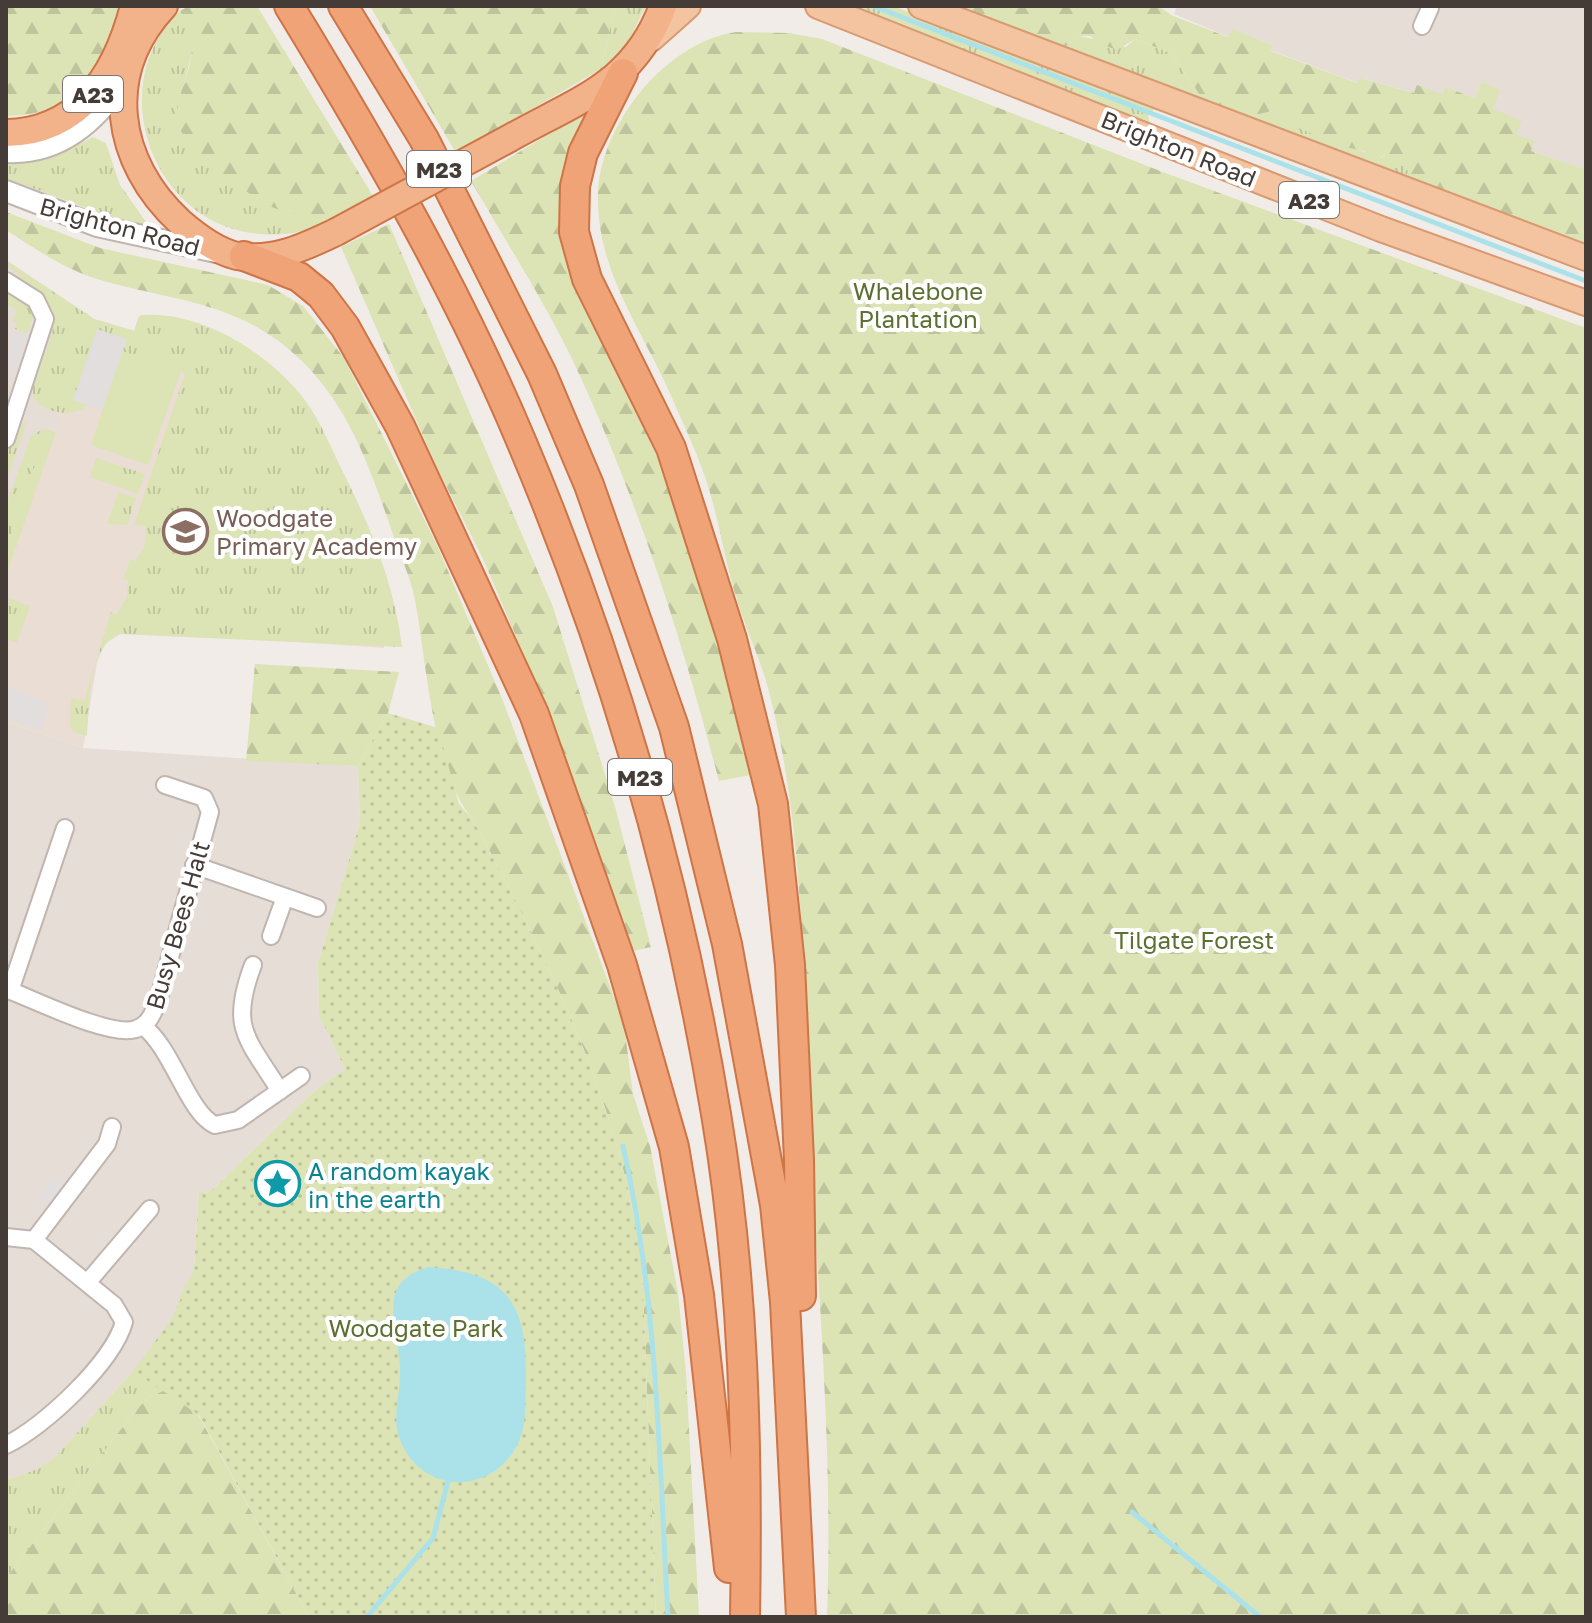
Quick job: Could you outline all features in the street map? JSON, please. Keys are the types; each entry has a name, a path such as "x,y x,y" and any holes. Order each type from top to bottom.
{"highway":[{"name":"A23","path":"126,75 134,6"},
{"name":"A23","path":"6,133 51,124 88,100 115,64 134,6"},
{"path":"164,6 145,30 126,75 122,104 128,139 145,183 185,226 208,243 299,277 321,295 345,327 400,426 534,714 622,965 674,1147 712,1394 733,1617"},
{"name":"M23","path":"289,6 386,165 499,390 558,530 653,816 683,942 717,1117 743,1372 747,1504 745,1617"},
{"name":"M23","path":"343,6 424,139 537,362 589,485 674,727 727,944 770,1170 785,1302 801,1589"},
{"path":"240,256 291,252 336,232 510,138 630,64 663,6"},
{"name":"M23","path":"630,64 583,153 575,186 574,232 587,279 671,448 732,639 776,821 787,919 797,1084 801,1617"}],"main road":[{"path":"630,64 668,20 688,6"},
{"name":"Brighton Road","path":"818,6 1381,229 1586,303"},
{"name":"Brighton Road","path":"921,6 1586,258"}],"street":[{"path":"1422,26 1428,7"},
{"path":"6,152 44,147 78,132 99,115 126,75"},
{"name":"Brighton Road","path":"6,191 97,226 240,256"},
{"path":"6,281 36,300 45,319 6,439"},
{"name":"Busy Bees Halt","path":"143,1026 158,1001 210,812 204,798 165,785"},
{"path":"65,828 8,990 113,1029 132,1031 143,1026 164,1048 209,1122 230,1124 301,1076"},
{"path":"194,865 317,908"},
{"path":"271,936 285,897"},
{"path":"253,965 242,993 242,1026 280,1091"},
{"path":"34,1240 107,1144 112,1127"},
{"path":"87,1283 150,1209"},
{"path":"6,1237 34,1240 121,1312 121,1330 56,1412 26,1435 6,1445"}],"shaded area":[{"path":"1177,6 1586,6 1586,174 1583,169 1531,151 1534,141 1516,134 1492,109 1481,82 1475,98 1445,87 1442,94 1415,93 1360,78 1358,83 1270,50 1272,45 1233,30 1229,37 1174,14"},
{"path":"6,260 94,319 6,576"},
{"name":"Woodgate Primary Academy","path":"94,319 192,347 381,628 384,648 168,633 120,634 105,644 97,663 83,748 6,722 6,576"},
{"path":"97,329 127,339 102,410 73,400"},
{"path":"14,332 27,336 16,366 6,363"},
{"path":"6,687 50,704 41,730 6,717"},
{"path":"6,722 83,748 358,766 360,823 318,963 319,1015 345,1069 312,1093 213,1189 207,1193 199,1191 194,1269 173,1319 133,1371 56,1456 40,1468 6,1480"},
{"path":"56,1176 65,1184 49,1204 40,1196"}],"green space":[{"path":"6,6 118,6 96,70 84,86 53,108 6,116"},
{"path":"189,6 257,6 373,196 326,220 288,212 256,198 200,154 180,130 176,119 192,52 188,26 180,11"},
{"path":"370,6 615,6 601,69 456,153"},
{"path":"615,6 646,6 625,48 601,69"},
{"path":"845,6 893,6 1157,106 1148,116 1150,124"},
{"path":"952,6 1158,6 1173,16 1228,37 1232,29 1272,45 1271,51 1357,83 1360,78 1414,93 1417,85 1442,94 1445,87 1475,98 1481,82 1500,90 1493,109 1522,121 1516,134 1535,141 1531,151 1584,169 1586,247 1413,182 1401,158 1387,153 1377,160 1364,151 1341,146 1301,129 1272,111 1247,117 1204,101 1171,53 1135,39 1117,50 1095,42 1091,36 1080,36 1062,49"},
{"path":"180,11 191,29 194,44 180,100 197,151 266,204 326,220 303,231 278,234 261,234 223,225 191,206 166,179 150,147 142,112 144,76 157,41"},
{"name":"Tilgate Forest","path":"736,32 789,33 822,39 1168,174 1586,328 1586,1617 827,1617 828,1498 824,1380 801,914 781,744 768,688 732,585 705,477 665,382 616,283 607,258 598,203 600,175 608,147 621,119 639,94 660,71 684,53 709,39"},
{"path":"1080,36 1126,47 1135,39 1171,53 1204,101 1062,49"},
{"path":"592,108 566,176 664,466 726,664 751,775 719,781 656,568 596,411 537,292 471,181"},
{"path":"1272,111 1301,128 1381,158 1387,153 1402,158 1413,182 1247,117"},
{"path":"93,137 106,143 120,185 146,222 142,229 6,178 6,165 45,160"},
{"path":"6,212 100,248 268,285 303,306 344,358 437,545 503,701 624,1024 633,1094 650,1146 678,1293 686,1373 699,1617 656,1617 642,1267 618,1149 600,1092 555,981 448,774 433,715 413,592 356,438 329,393 312,372 270,335 221,311 118,285 69,268 6,230"},
{"path":"389,224 553,607 616,810 651,947 633,951 556,730 483,559 437,468 341,247"},
{"path":"6,260 94,319 134,331 142,315 164,315 187,320 230,337 269,363 286,379 317,419 370,530 393,599 402,647 120,634 101,651 96,664 87,736 73,732 70,724 71,698 84,701 111,612 116,615 127,597 128,580 123,579 130,559 134,561 144,549 146,526 134,525 185,373 122,351 126,339 73,400 86,405 81,409 66,413 42,406 36,401 33,389 50,341 54,319 45,301 20,281 18,273 6,265"},
{"path":"9,291 28,305 33,315 28,333 15,329 17,323 13,321 17,309 6,305"},
{"path":"122,351 181,371 148,465 91,445"},
{"path":"27,421 6,482 6,459 17,426"},
{"path":"43,429 41,456 26,486 6,560 6,506 31,436"},
{"path":"43,429 56,432 6,576 17,515 40,451"},
{"path":"96,458 145,474 138,494 90,477"},
{"path":"118,492 136,498 127,525 107,524"},
{"path":"9,598 30,606 17,643 6,639"},
{"path":"255,664 399,672 388,713 358,766 246,761"},
{"name":"Woodgate Park","path":"388,713 438,728 459,804 473,820 555,981 600,1092 618,1149 642,1267 656,1617 309,1617 199,1415 133,1371 172,1319 194,1269 199,1191 207,1193 213,1189 312,1093 345,1069 319,1015 318,963 360,823 358,766"},
{"path":"188,1277 168,1389 149,1397 136,1410 6,1578 6,1480 40,1468 56,1456 133,1371 172,1319"},
{"path":"168,1389 195,1409 309,1617 6,1617 6,1578 136,1410 149,1397"}],"water":[{"path":"428,1267 456,1270 495,1285 508,1297 523,1332 526,1381 522,1434 508,1459 493,1472 476,1480 458,1482 439,1479 423,1470 409,1456 397,1429 400,1361 394,1301 398,1287 405,1279"}],"waterway":[{"path":"873,6 1586,281"},
{"path":"623,1146 635,1204 650,1321 668,1617"},
{"path":"367,1617 433,1538 448,1481"},
{"path":"1132,1512 1260,1617"}],"place":[{"name":"Woodgate Primary Academy","path":"185,531"},
{"name":"A random kayak in the earth","path":"277,1184"}],"park label":[{"name":"Whalebone Plantation","path":"918,304"}]}
